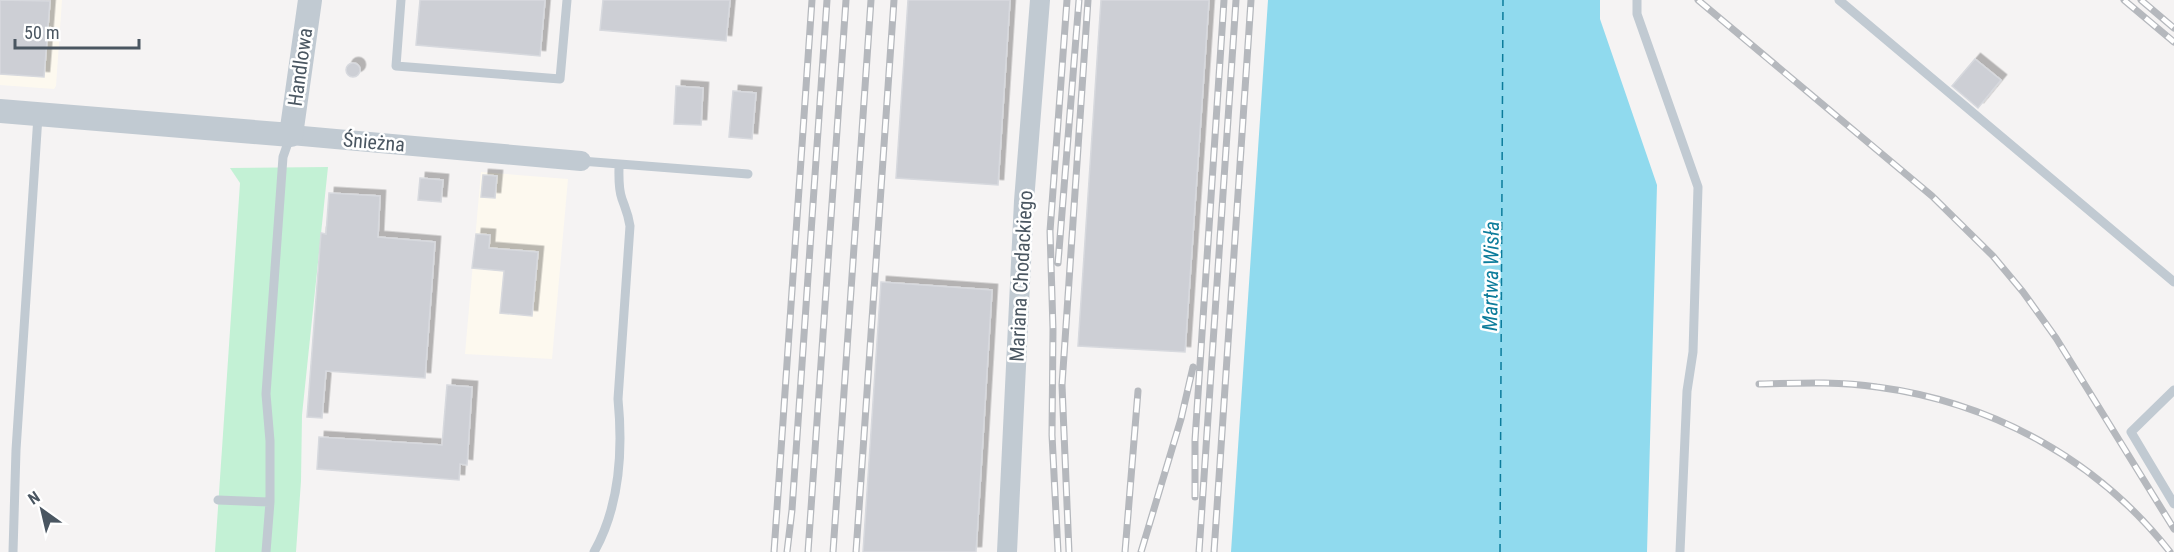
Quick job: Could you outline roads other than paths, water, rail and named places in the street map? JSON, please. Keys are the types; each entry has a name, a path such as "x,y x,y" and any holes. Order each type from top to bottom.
{"street":[{"name":"Handlowa","path":"291,135 310,0"},
{"name":"Mariana Chodackiego","path":"1007,552 1024,201 1040,0"},
{"name":"Śnieżna","path":"0,111 581,161"}],"lane":[{"path":"401,0 396,66 560,79 567,0"},
{"path":"1637,0 1636,14 1698,187 1693,352 1687,391 1680,552"},
{"path":"1839,0 2174,282"},
{"path":"13,552 16,450 38,114"},
{"path":"266,552 270,502 270,441 266,394 282,157 291,135"},
{"name":"Śnieżna","path":"581,161 748,174"},
{"path":"594,552 601,541 620,470 621,427 618,399 630,226 628,211 619,186 620,165"},
{"path":"2174,390 2132,432 2174,504"},
{"path":"219,500 270,502"}],"water":[{"name":"Martwa Wisła","path":"1268,0 1600,0 1600,19 1657,185 1647,552 1231,552"}],"railway":[{"path":"774,552 812,0"},
{"path":"787,552 792,510 827,0"},
{"path":"808,552 846,0"},
{"path":"833,552 871,0"},
{"path":"856,552 894,0"},
{"path":"1058,552 1052,435 1053,329 1050,231 1067,0"},
{"path":"1058,263 1079,0"},
{"path":"1069,552 1062,385 1088,0"},
{"path":"1195,497 1195,440 1224,0"},
{"path":"1199,552 1236,0"},
{"path":"1214,552 1251,0"},
{"path":"1698,0 1932,196 1993,256 2023,292 2056,338 2174,529"},
{"path":"2124,0 2174,42"},
{"path":"2141,0 2174,28"},
{"path":"1141,552 1181,419 1193,367"},
{"path":"1759,384 1833,383 1877,387 1961,406 2001,422 2040,441 2076,463 2141,519 2170,552"},
{"path":"1125,552 1138,391"}]}
